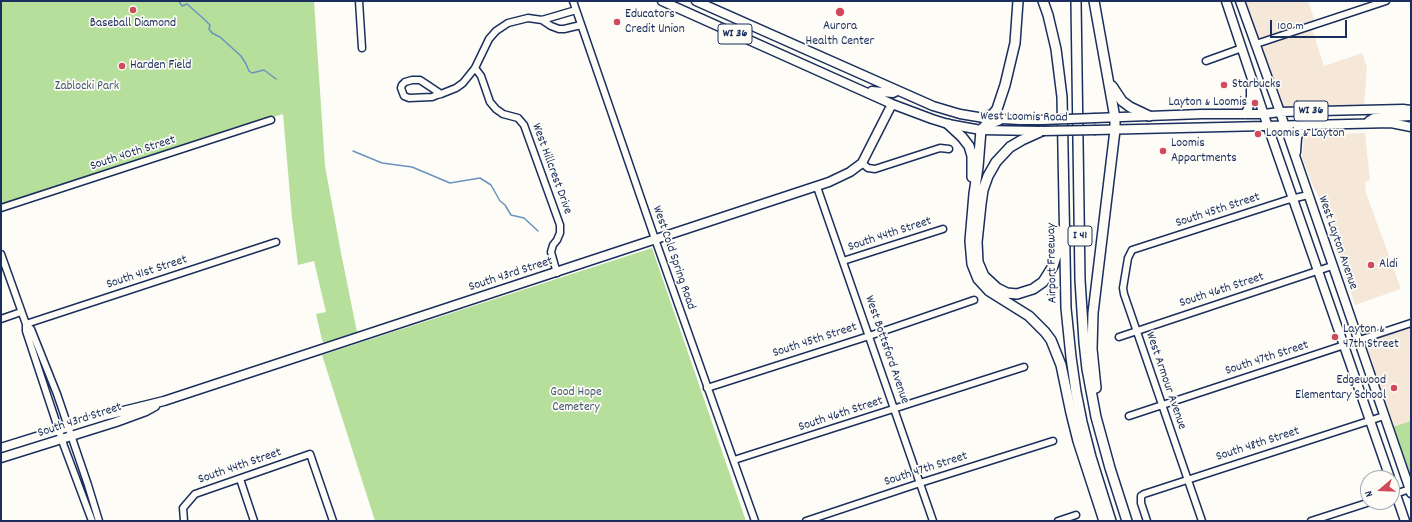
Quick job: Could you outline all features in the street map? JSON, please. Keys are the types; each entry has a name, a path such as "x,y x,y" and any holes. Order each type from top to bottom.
{"highway":[{"path":"984,118 993,114 997,109 1004,85 1015,43 1018,1"},
{"name":"Airport Freeway","path":"1043,1 1056,49 1062,97 1066,308 1071,357 1076,392 1084,429 1111,521"},
{"name":"Airport Freeway","path":"1076,1 1082,316 1087,369 1096,417 1127,521"},
{"path":"1094,1 1115,118 1115,130 1092,329 1093,362 1101,414 1110,452 1110,468"},
{"path":"1109,79 1122,101 1133,109 1149,116"},
{"path":"999,120 986,125 981,130 970,241 971,259 974,272 989,291 1029,316 1051,340 1061,365 1078,441 1104,521"},
{"path":"948,124 962,137 971,152 974,194"},
{"path":"1042,131 1010,146 992,168 983,190 977,242 978,262 984,276 989,282 1002,291 1017,294 1033,289 1043,282 1053,266 1058,244 1060,173 1064,156"}],"main road":[{"name":"West Loomis Road","path":"662,1 892,104 948,124 981,130 1115,130 1285,127 1392,123 1411,127"},
{"name":"West Loomis Road","path":"696,1 877,81 897,92 960,114 984,118 999,120 1042,120 1264,114 1280,112 1411,110"},
{"name":"West Layton Avenue","path":"1226,1 1268,127 1319,270 1387,470"},
{"name":"West Layton Avenue","path":"1240,1 1280,112 1410,491"},
{"path":"720,27 725,14"},
{"path":"1244,114 1248,109 1251,96 1250,73"},
{"path":"858,88 882,93 897,92"},
{"path":"892,104 900,100 925,103"},
{"name":"South 43rd Street","path":"1,448 121,411 164,401 817,187 843,176 862,163 892,104"},
{"path":"1367,124 1374,118 1411,116"},
{"path":"1299,169 1296,142 1301,126"},
{"name":"South 43rd Street","path":"1,458 62,440 130,417 146,411 164,401"},
{"path":"1400,509 1405,521"}],"street":[{"path":"359,1 362,48"},
{"name":"West Cold Spring Road","path":"573,1 655,240 755,521"},
{"path":"1256,44 1386,1"},
{"path":"441,94 420,80 405,82 401,88 404,96 409,98 425,98 441,94 456,88 463,84 475,68 486,44 496,31 508,23 528,18 542,20 576,10"},
{"path":"542,20 558,29 581,25"},
{"path":"1206,61 1242,48"},
{"name":"West Hillcrest Drive","path":"475,68 481,76 490,102 496,109 503,114 518,118 524,125 560,225 560,233 551,252 557,273"},
{"name":"South 40th Street","path":"1,208 271,120"},
{"path":"862,163 868,168 875,169 940,148 950,149"},
{"name":"West Bottsford Avenue","path":"817,187 933,521"},
{"name":"South 45th Street","path":"1136,249 1293,198 1308,195"},
{"name":"South 44th Street","path":"843,261 943,229"},
{"name":"South 41st Street","path":"26,324 276,242"},
{"name":"West Armour Avenue","path":"1136,249 1130,252 1123,288 1202,521"},
{"path":"1,254 21,312 26,324 31,329 68,427 98,521"},
{"name":"South 46th Street","path":"1119,337 1136,330 1332,266"},
{"name":"South 45th Street","path":"707,388 869,336 974,300"},
{"path":"1,319 21,312"},
{"name":"South 47th Street","path":"1129,416 1411,323"},
{"path":"26,324 26,331 62,440 92,521"},
{"name":"South 46th Street","path":"734,460 1024,366"},
{"name":"South 48th Street","path":"1147,521 1141,504 1141,498 1144,494 1384,416"},
{"name":"South 47th Street","path":"806,521 1053,441"},
{"name":"South 44th Street","path":"184,521 183,508 195,494 310,454 333,521"},
{"path":"240,479 254,521"},
{"path":"1400,493 1410,491"},
{"path":"1312,521 1360,505"},
{"path":"1058,521 1076,515"}],"shaded area":[{"path":"1240,1 1308,1 1316,24 1311,26 1324,66 1362,53 1367,67 1364,106 1280,112"},
{"path":"1365,133 1370,180 1365,182 1366,193 1401,289 1355,305 1319,197 1313,186 1302,157 1304,135"},
{"name":"Edgewood Elementary School","path":"1411,328 1411,421 1392,427 1364,346 1367,342"}],"green space":[{"name":"Zablocki Park","path":"1,1 314,1 325,166 357,332 324,343 322,340 316,314 326,312 314,261 298,265 292,218 283,114 1,205"},
{"name":"Good Hope Cemetery","path":"652,248 746,521 375,521 322,355"},
{"path":"1411,421 1411,484 1392,427"}],"waterway":[{"path":"179,1 182,6 187,4 205,20 210,25 209,29 212,33 220,37 241,56 249,71 252,73 264,70 276,79"},
{"path":"353,151 382,163 412,167 450,183 480,178 491,185 500,201 505,205 511,215 524,218 538,231"}],"place":[{"name":"Baseball Diamond","path":"133,10"},
{"name":"Aurora Health Center","path":"840,12"},
{"name":"Educators Credit Union","path":"617,22"},
{"name":"Harden Field","path":"122,66"},
{"name":"Starbucks","path":"1224,85"},
{"name":"Layton & Loomis","path":"1255,103"},
{"name":"Loomis & Layton","path":"1258,134"},
{"name":"Loomis Appartments","path":"1163,151"},
{"name":"Aldi","path":"1371,265"},
{"name":"Layton & 47th Street","path":"1335,337"},
{"name":"Edgewood Elementary School","path":"1394,388"}]}
